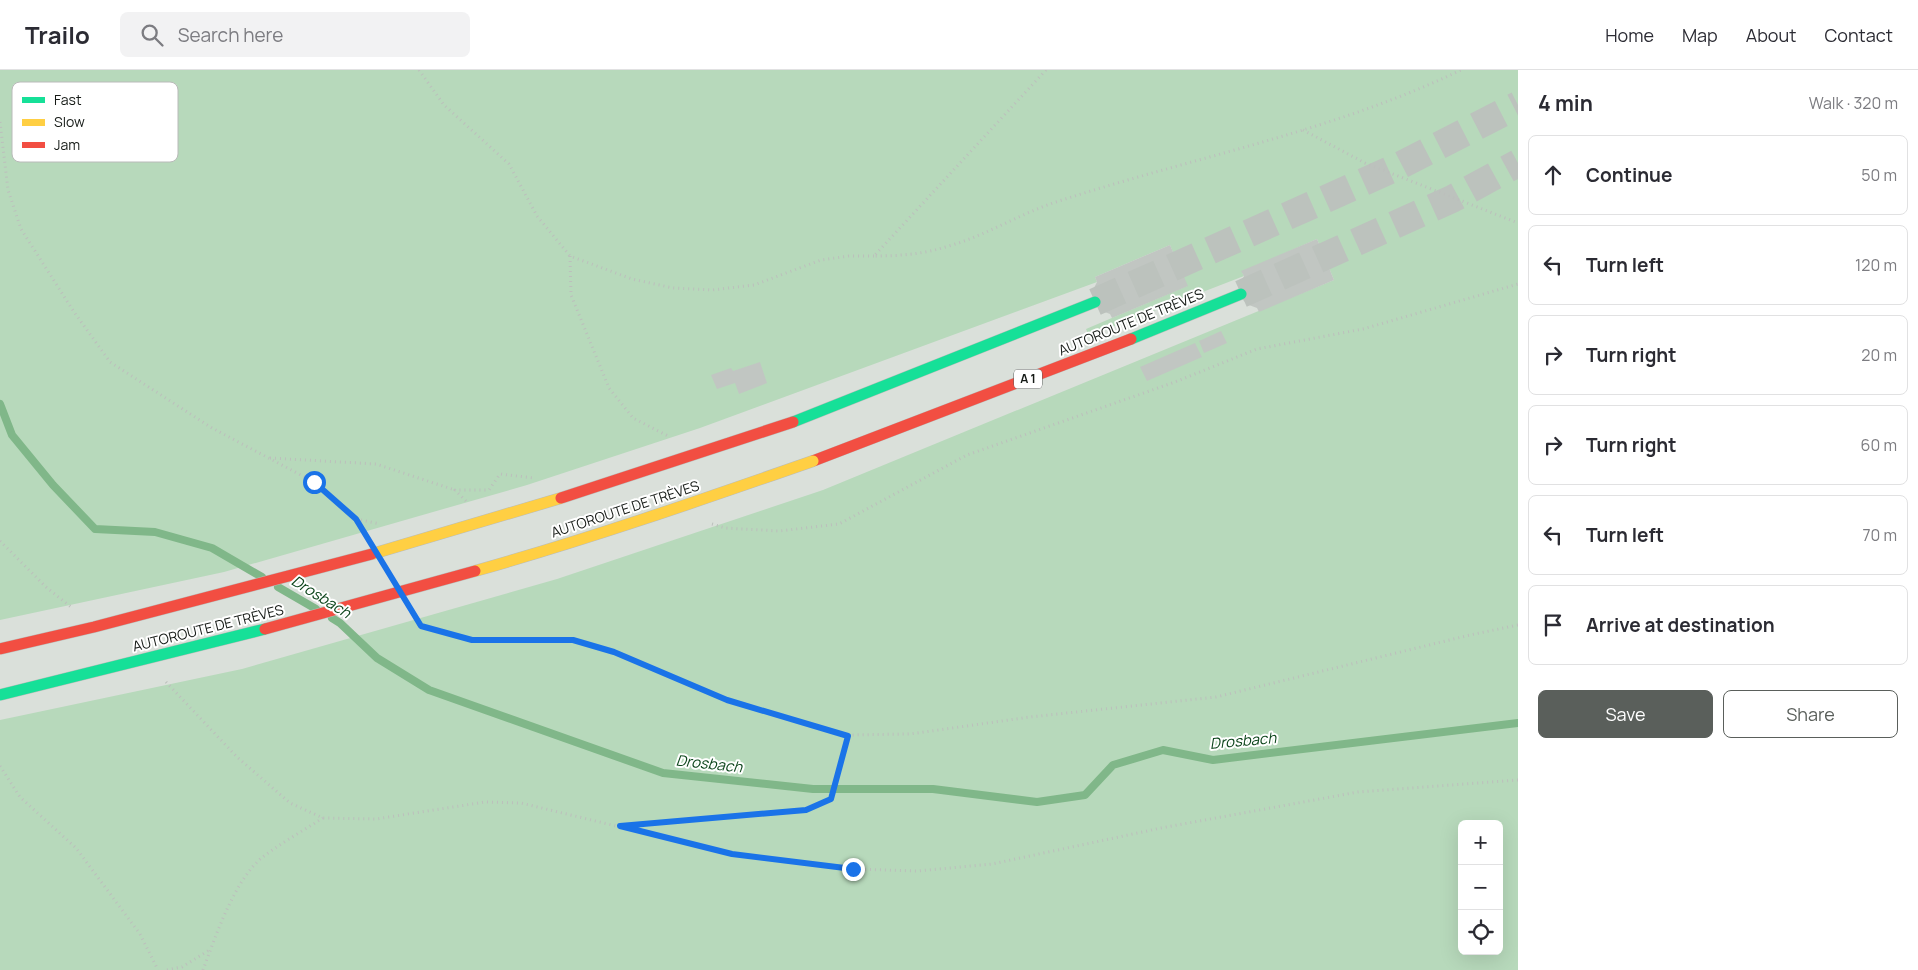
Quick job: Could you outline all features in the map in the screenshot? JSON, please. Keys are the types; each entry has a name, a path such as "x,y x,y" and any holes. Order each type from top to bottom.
{"highway":[{"name":"AUTOROUTE DE TRÈVES","path":"0,695 232,638 366,602 522,558 702,500 813,461 1083,358 1241,294"},
{"name":"AUTOROUTE DE TRÈVES","path":"0,649 204,600 358,560 675,463 793,422 1094,302"}],"path":[{"path":"419,70 444,105 509,164 537,216 570,256 632,279 673,288 712,290 754,285 820,260 849,256 912,255 953,245 1052,204 1303,130 1419,90 1462,70"},
{"path":"874,256 1046,70"},
{"path":"0,122 8,190 21,229 74,312 110,362 212,428 314,482 356,519 366,536"},
{"path":"1303,130 1366,163 1518,223"},
{"path":"570,256 571,295 609,388 633,418 672,438"},
{"path":"890,496 967,456 1175,382 1257,349 1363,329 1518,284"},
{"path":"269,458 376,464 455,490"},
{"path":"723,519 725,528"},
{"path":"0,541 46,587 76,611"},
{"path":"411,610 421,626 472,640 573,640 614,652 727,700 848,736 910,734 1216,697 1461,637 1518,625"},
{"path":"161,676 236,757 290,803 323,818 376,819 485,802 521,803 732,854 853,869 918,871 992,864 1161,828 1358,792 1518,780"},
{"path":"620,826 806,810 831,799 848,736"},
{"path":"0,766 20,797 76,848 140,934 158,970"},
{"path":"204,970 211,949 241,880 263,856 323,818"},
{"path":"167,970 182,967 211,949"}],"green space":[{"path":"0,70 1518,70 1518,970 0,970 0,720 242,669 557,579 823,490 1334,280 1317,239 1242,272 1244,276 1089,336 1086,329 1187,286 1170,245 1095,277 1097,282 700,428 527,485 224,572 0,620"}],"building":[{"path":"1317,239 1334,280 1259,312 1257,308 1243,300 1240,284 1244,276 1241,271"},
{"path":"1170,245 1188,286 1112,318 1110,314 1102,311 1093,290 1097,282 1095,277"},
{"path":"1221,331 1227,343 1204,353 1199,341"},
{"path":"1195,343 1202,357 1147,381 1140,367"},
{"path":"760,362 767,383 739,394 735,383 717,389 711,375 731,368 733,371"}],"waterway":[{"name":"Drosbach","path":"0,404 12,435 53,485 95,529 155,532 212,548 262,577"},
{"name":"Drosbach","path":"278,587 316,609"},
{"name":"Drosbach","path":"332,618 340,623 377,658 429,690 663,773 813,789 933,789 1037,802 1085,795 1113,765 1163,750 1213,760 1518,723"}],"tunnel":[{"path":"1095,302 1397,167 1518,105"},
{"path":"1241,294 1452,199 1518,163"}],"traffic: fast":[{"path":"1131,339 1241,294"},
{"path":"793,422 1095,302"},
{"path":"0,695 265,629"}],"traffic: jam":[{"path":"813,461 1131,339"},
{"path":"561,498 793,422"},
{"path":"0,649 94,627 372,554"},
{"path":"265,629 475,571"}],"traffic: slow":[{"path":"475,571 687,505 813,461"},
{"path":"372,554 561,498"}],"route":[{"path":"314,482 356,519 421,626 472,640 573,640 614,652 727,700 848,736 831,799 806,810 620,826 732,854 853,869"}]}
